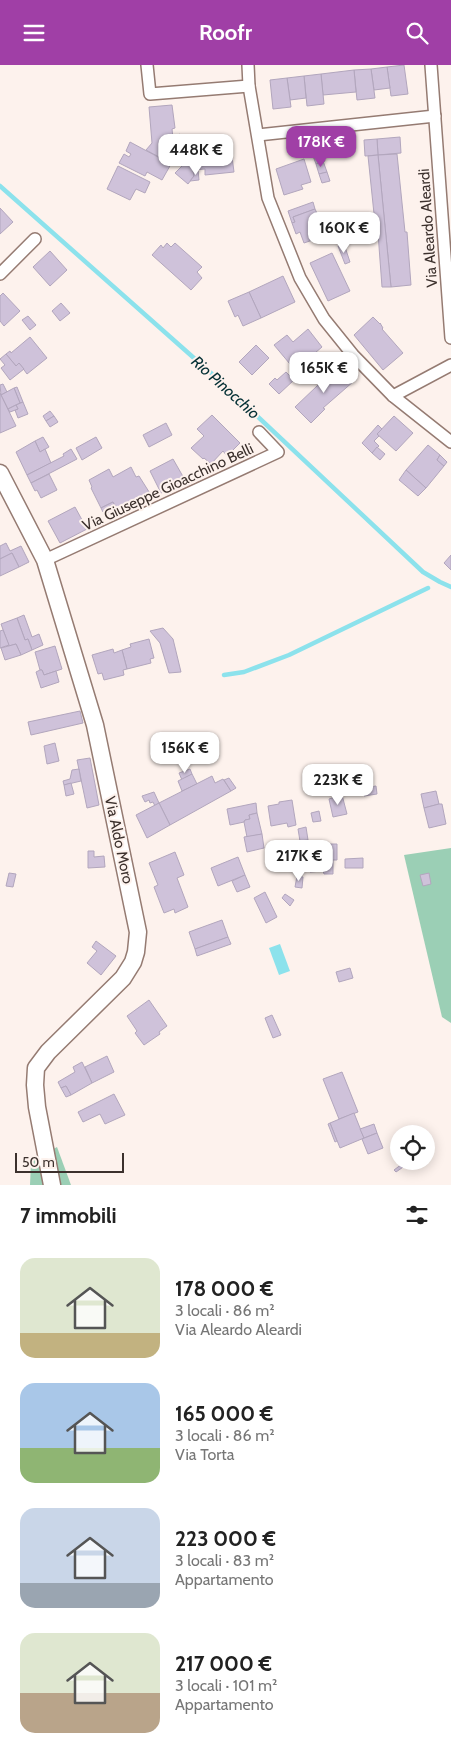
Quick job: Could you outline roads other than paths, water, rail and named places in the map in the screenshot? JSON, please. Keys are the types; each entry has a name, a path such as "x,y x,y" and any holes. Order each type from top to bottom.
{"main road":[{"name":"Via Aldo Moro","path":"0,473 45,560 95,725 138,933 133,962 123,978 48,1052 36,1069 37,1107 52,1185"}],"street":[{"path":"147,65 150,94 249,86"},
{"path":"248,65 249,86 268,198 300,278 324,319 353,355 393,396 451,442"},
{"name":"Via Aleardo Aleardi","path":"431,65 451,337"},
{"path":"258,135 435,116"},
{"path":"0,274 35,239"},
{"path":"393,396 451,365"},
{"name":"Via Giuseppe Gioacchino Belli","path":"45,560 278,452 259,432"}],"water":[{"path":"280,944 290,971 279,975 269,948"}],"waterway":[{"name":"Rio Pinocchio","path":"0,186 221,382 423,572 451,587"},
{"path":"224,675 244,672 289,655 428,588"}]}
